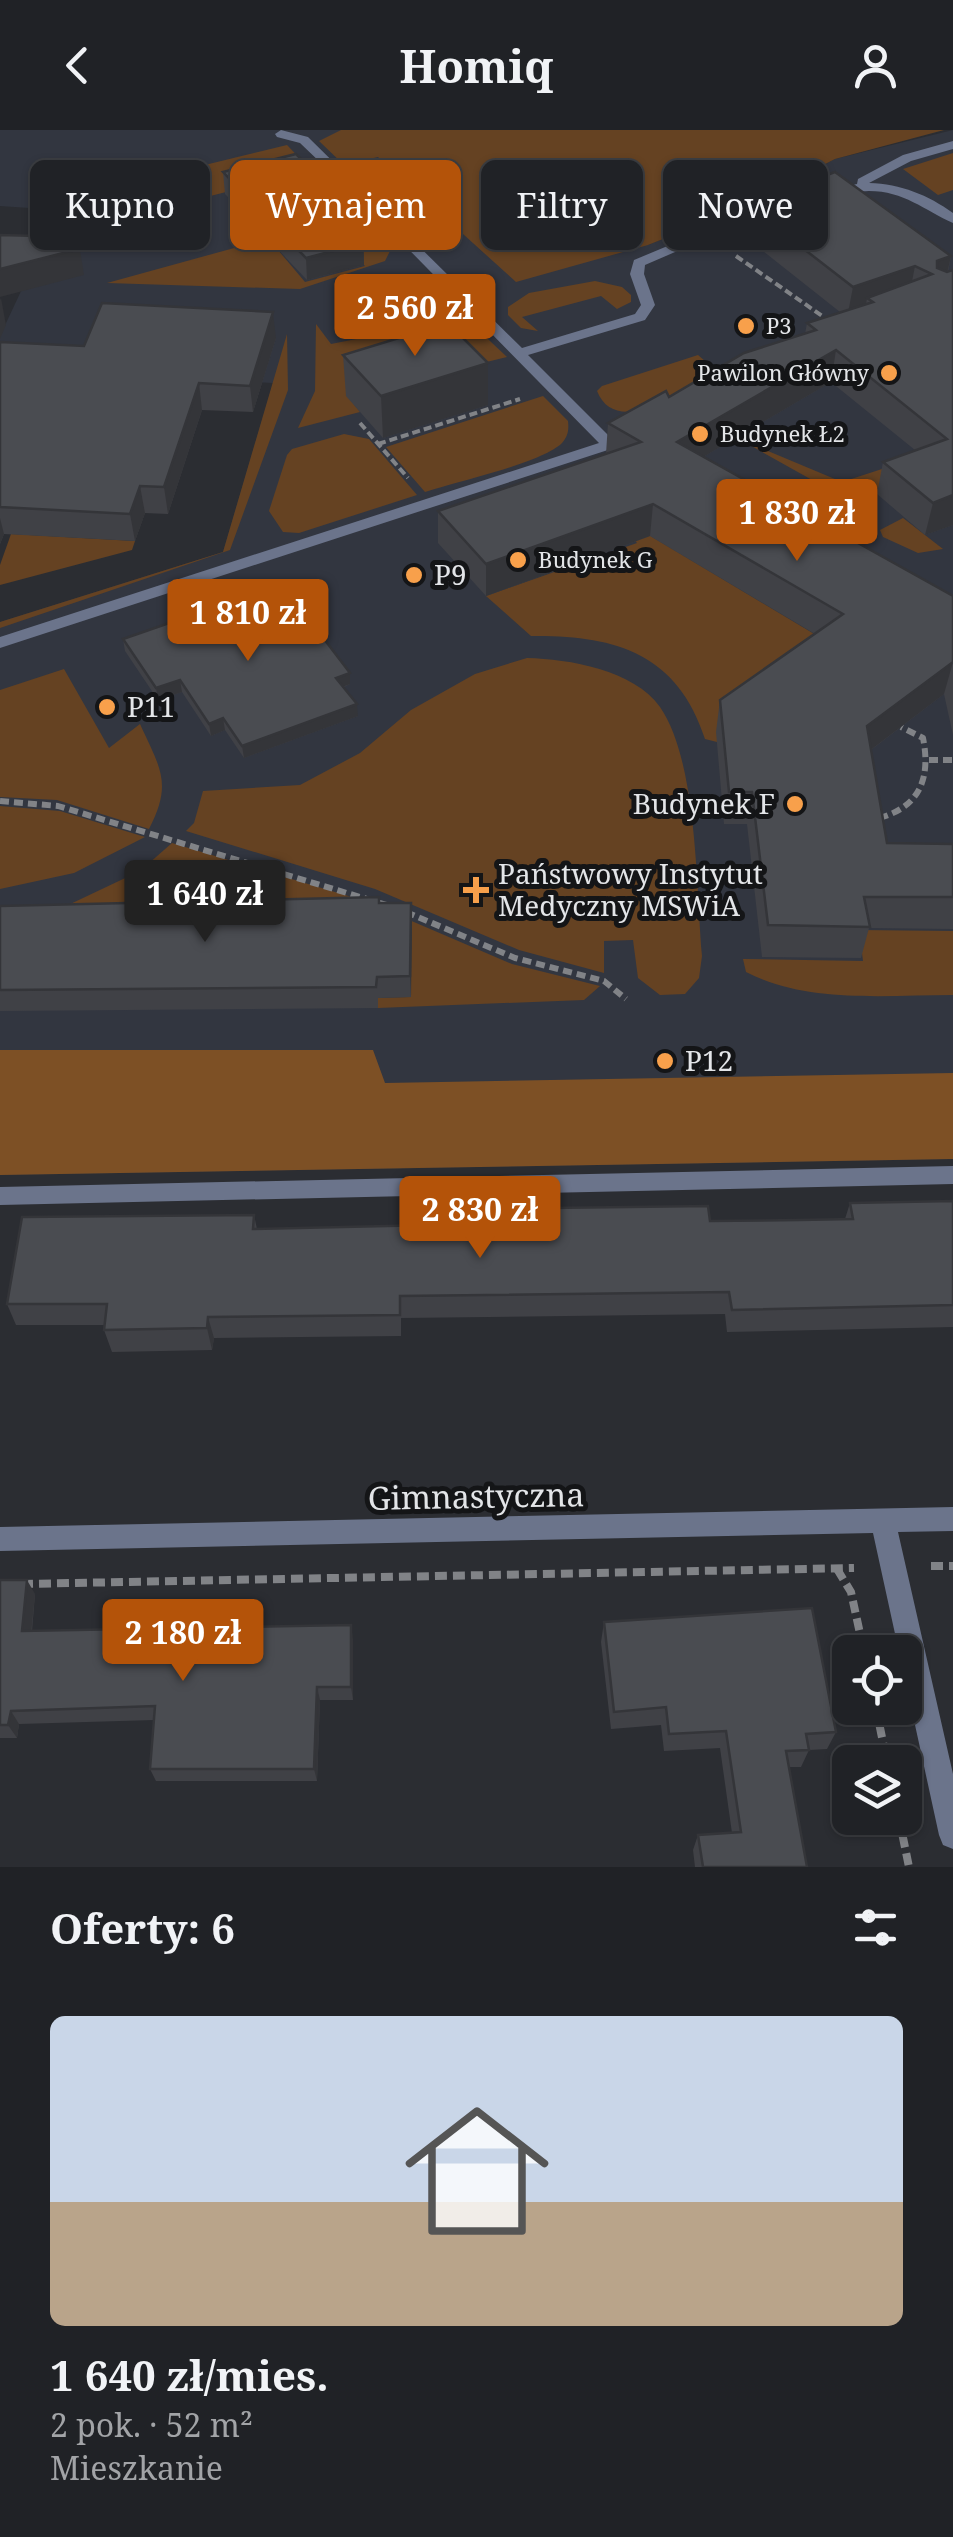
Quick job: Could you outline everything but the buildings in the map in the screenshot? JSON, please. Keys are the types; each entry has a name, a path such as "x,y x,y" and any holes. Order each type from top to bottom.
{"street":[{"path":"281,134 304,140 609,445"},
{"path":"856,185 907,158 953,145"},
{"path":"828,192 880,184 947,208 953,220"},
{"path":"520,353 640,316 648,305 637,274 639,263 667,250"},
{"path":"0,643 609,445 644,426"},
{"path":"0,1196 953,1175"},
{"path":"883,1520 953,1835"},
{"name":"Gimnastyczna","path":"0,1539 953,1520"}],"path":[{"path":"724,250 758,268 828,320 846,315"},
{"path":"378,444 554,388"},
{"path":"360,423 430,504"},
{"path":"876,804 879,818 896,815 917,801 929,760 923,738 901,727"},
{"path":"929,760 953,760"},
{"path":"0,801 58,806 369,897 514,958 604,981 626,999"},
{"path":"0,1585 953,1566"},
{"path":"836,1568 852,1592 861,1635"},
{"path":"902,1835 909,1867"}],"shaded area":[{"name":"Państwowy Instytut Medyczny MSWiA","path":"0,130 501,130 539,160 481,160 481,250 643,250 643,241 648,245 663,239 663,250 828,250 828,163 953,130 953,1159 0,1175 0,622 223,552 273,383 0,368 0,336 40,250 210,250 210,160 30,160 30,208 0,206"},
{"path":"341,130 944,130 828,163 663,160 663,239 643,246 643,160 481,160 481,250 630,250 516,282 461,232 461,160 339,160 319,141"},
{"path":"287,145 301,160 230,160 230,191 210,196 210,164"},
{"path":"953,153 953,190 938,195 903,169"},
{"path":"230,249 278,250 305,282 365,266 350,250 390,250 385,261 300,289 107,283"},
{"path":"408,274 422,277 507,357 347,396 360,412 298,428 315,391 316,324 331,344 432,324 409,290 394,282"},
{"path":"595,281 622,287 631,295 631,302 617,309 601,296 522,317 538,331 521,328 508,315 508,307 529,293"},
{"path":"287,334 288,390 230,550 0,628 0,622 223,552"},
{"path":"698,355 713,368 654,405 620,411 607,405 597,391 602,386"},
{"path":"543,396 568,421 567,435 552,450 518,465 425,492 386,447"},
{"path":"344,434 369,439 417,495 299,533 283,532 269,511 287,455 292,449"},
{"path":"739,439 842,482 882,469 899,479 868,492 869,497 855,504"},
{"path":"903,518 943,549 918,553 883,537 880,530"},
{"path":"637,528 836,647 729,745 705,739 678,686 638,654 589,639 531,636 486,596 637,543 628,531"},
{"path":"11,534 135,541 132,550 0,585 0,565"},
{"path":"527,658 581,664 634,684 660,707 672,731 682,760 693,827 702,956 699,978 685,994 660,995 638,978 633,940 604,941 604,973 519,950 375,889 186,831 194,823 203,791 300,785 360,753 411,710 475,674"},
{"path":"64,669 109,748 140,724 153,752 162,787 149,829 57,800 0,797 0,690"},
{"path":"0,806 60,811 145,837 74,873 0,889"},
{"path":"172,843 365,901 512,964 600,986 584,1000 378,1008 378,998 411,997 64,907 140,871"},
{"path":"859,930 953,931 953,995 847,996 795,989 746,972 743,959 863,961"},
{"path":"0,1050 373,1050 385,1083 953,1073 953,1159 0,1175"}],"place":[{"name":"P3","path":"746,326"},
{"name":"Pawilon Główny","path":"889,373"},
{"name":"Budynek Ł2","path":"700,434"},
{"name":"Budynek G","path":"518,560"},
{"name":"P9","path":"414,575"},
{"name":"P11","path":"107,707"},
{"name":"Budynek F","path":"795,804"},
{"name":"Państwowy Instytut Medyczny MSWiA","path":"476,890"},
{"name":"P12","path":"665,1061"}]}
